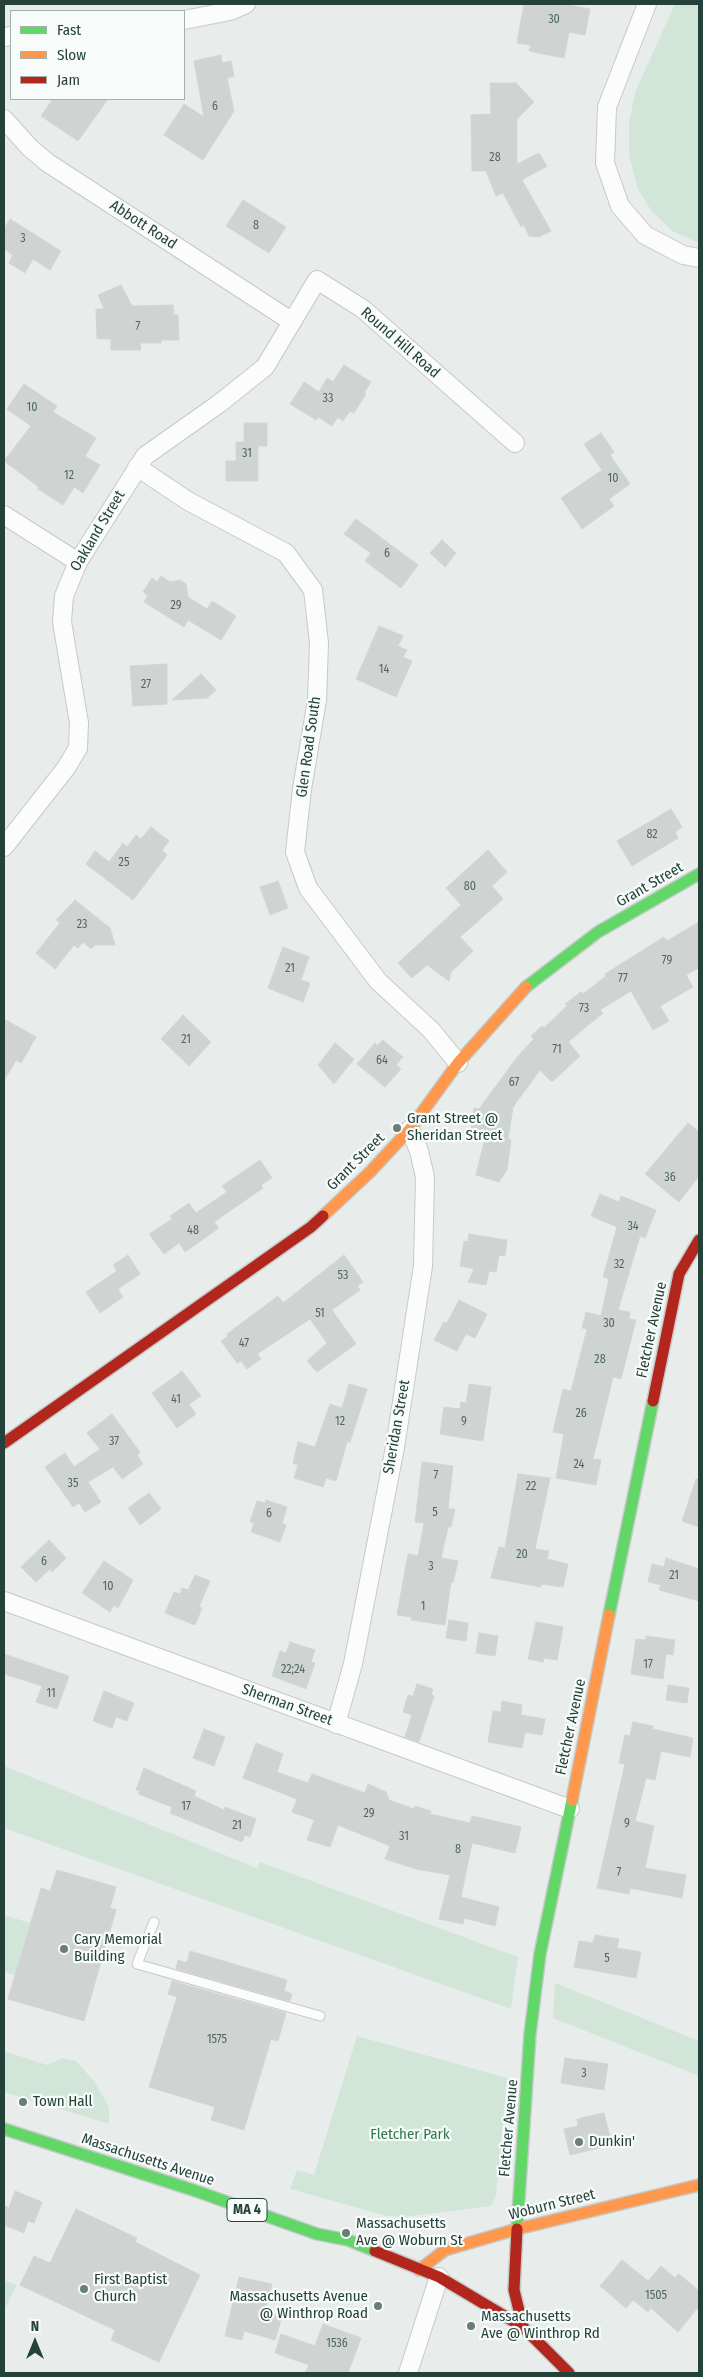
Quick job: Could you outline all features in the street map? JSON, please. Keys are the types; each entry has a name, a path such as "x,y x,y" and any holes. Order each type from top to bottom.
{"street":[{"path":"185,20 230,11 246,4"},
{"path":"647,4 607,107 605,163 620,206 645,234 684,255 699,258"},
{"name":"Abbott Road","path":"4,119 30,148 48,163 291,321"},
{"name":"Round Hill Road","path":"291,321 317,280 362,310 515,443"},
{"name":"Oakland Street","path":"4,847 66,768 78,748 78,723 62,622 64,596 78,562 145,456 220,403 265,367 291,321"},
{"name":"Glen Road South","path":"137,467 188,501 286,553 313,590 319,644 317,700 302,789 295,852 308,888 378,981 431,1030 458,1063"},
{"path":"4,514 78,562"},
{"name":"Grant Street","path":"4,1443 311,1227 370,1172 410,1129 458,1063 525,988 598,932 699,874"},
{"name":"Sheridan Street","path":"336,1724 353,1664 396,1440 423,1266 425,1177 420,1151 410,1129"},
{"name":"Fletcher Avenue","path":"523,2327 514,2290 534,1996 540,1954 679,1274 699,1240"},
{"name":"Sherman Street","path":"4,1601 570,1809"},
{"name":"Massachusetts Avenue","path":"4,2129 186,2187 317,2234 348,2240 438,2277 523,2327 569,2373"},
{"name":"Woburn Street","path":"419,2270 445,2250 517,2229 699,2185"},
{"path":"408,2373 438,2277"}],"lane":[{"path":"154,1922 137,1964 320,2016"}],"green space":[{"path":"675,4 699,4 699,243 674,232 652,212 637,187 629,155 629,122 636,90"},
{"path":"4,1766 257,1868 260,1862 518,1957 511,2009 4,1828"},
{"path":"4,1915 30,1923 15,1975 4,1972"},
{"path":"555,1983 699,2041 699,2076 553,2018"},
{"name":"Fletcher Park","path":"357,2036 507,2078 496,2196 491,2206 405,2217 387,2216 290,2189 297,2170 314,2175"},
{"path":"4,2051 47,2065 63,2058 76,2061 94,2081 109,2107 109,2124 4,2092"},
{"path":"4,2280 17,2285 4,2311"}],"building":[{"path":"524,4 564,4 590,9 585,35 569,32 564,58 529,51 531,45 517,43"},
{"path":"221,55 222,63 231,61 234,76 227,78 234,111 203,160 164,135 184,104 204,117 194,61"},
{"path":"490,83 516,83 534,102 517,119 517,164 539,153 547,166 522,180 551,231 539,237 529,236 524,225 521,227 503,193 496,196 486,171 472,171 471,115 491,114"},
{"path":"52,100 107,100 78,141 41,116"},
{"path":"243,200 286,227 269,253 226,226"},
{"path":"10,219 61,251 50,270 33,259 25,273 9,263 13,255 4,249 4,229"},
{"path":"121,285 132,306 173,305 174,315 178,315 179,340 161,340 161,343 140,343 141,350 111,350 111,339 97,339 96,309 104,309 98,295"},
{"path":"344,365 371,382 354,413 350,411 343,421 338,417 332,426 318,417 316,420 290,404 304,382 319,392 327,378 333,382"},
{"path":"24,384 57,406 53,412 96,438 85,456 100,465 83,493 74,487 63,505 38,489 39,487 4,461 31,426 7,409"},
{"path":"244,423 267,423 267,446 258,446 258,481 226,481 226,461 236,461 236,442 244,442"},
{"path":"601,433 614,452 610,455 630,484 609,499 614,506 582,529 561,498 602,470 584,444"},
{"path":"356,519 418,565 401,588 365,561 371,553 344,534"},
{"path":"442,540 456,553 445,567 430,553"},
{"path":"161,576 170,582 180,580 186,584 188,597 207,609 212,601 236,616 221,640 188,620 184,627 144,602 148,596 143,592 152,578 157,582"},
{"path":"379,626 403,636 398,646 407,650 403,657 412,661 396,697 356,679"},
{"path":"167,664 167,704 133,706 130,666"},
{"path":"201,674 216,690 207,698 172,700"},
{"path":"671,809 682,827 675,832 678,838 632,866 617,841"},
{"path":"151,827 169,841 162,850 167,855 133,900 86,864 95,851 109,862 123,843 127,847 136,835 141,839"},
{"path":"488,850 507,872 492,886 503,899 460,937 473,951 451,972 449,981 427,965 412,978 398,963 461,905 446,888"},
{"path":"278,881 288,908 270,915 260,887"},
{"path":"75,900 110,928 115,945 95,945 91,949 83,942 78,948 74,945 55,969 36,953 60,923 56,920"},
{"path":"699,922 699,968 686,975 693,987 660,1006 669,1021 653,1030 631,991 600,1010 603,1013 568,1042 580,1056 552,1082 540,1070 513,1107 508,1139 511,1140 507,1170 499,1182 476,1175 485,1138 470,1136 474,1108 479,1109 518,1056 534,1039 531,1036 542,1026 544,1028 567,1006 565,1004 581,992 583,994 606,976 605,974 664,937 667,941"},
{"path":"283,947 309,957 301,980 310,983 303,1002 268,988"},
{"path":"183,1015 211,1042 189,1066 161,1039"},
{"path":"4,1019 36,1037 21,1063 16,1060 4,1081"},
{"path":"383,1040 403,1057 396,1065 401,1069 385,1087 357,1064 375,1043 377,1046"},
{"path":"335,1043 354,1059 334,1084 318,1065"},
{"path":"688,1123 699,1132 699,1176 679,1202 645,1174"},
{"path":"260,1160 272,1178 261,1185 263,1188 214,1222 219,1228 185,1252 179,1243 164,1254 149,1234 172,1219 170,1216 189,1203 196,1213 227,1192 222,1186"},
{"path":"600,1194 619,1202 621,1196 656,1210 645,1238 640,1236 618,1310 630,1312 629,1319 636,1320 621,1379 613,1377 593,1459 601,1460 596,1485 556,1478 564,1434 553,1432 563,1389 571,1391 587,1329 582,1328 586,1312 601,1316 609,1279 603,1277 617,1227 591,1216"},
{"path":"469,1234 507,1240 505,1256 499,1255 496,1272 489,1271 486,1285 468,1282 474,1269 460,1266 464,1241 468,1242"},
{"path":"128,1255 140,1274 118,1289 123,1297 100,1313 86,1292 117,1271 113,1265"},
{"path":"344,1255 363,1282 357,1286 360,1290 332,1310 356,1344 317,1372 307,1361 327,1343 310,1319 257,1354 261,1359 247,1369 241,1361 237,1363 221,1341 228,1336 227,1334 278,1296 283,1303"},
{"path":"459,1300 487,1314 475,1338 466,1334 457,1351 434,1340 444,1322 447,1323"},
{"path":"182,1371 201,1396 189,1404 196,1414 177,1428 152,1393"},
{"path":"349,1384 367,1389 350,1442 347,1442 336,1481 326,1478 323,1487 294,1478 298,1465 293,1463 298,1442 315,1447 330,1404 342,1408"},
{"path":"469,1384 491,1387 483,1441 440,1434 444,1407 460,1409 461,1402 466,1403"},
{"path":"112,1414 140,1452 137,1455 143,1464 122,1479 113,1467 88,1482 101,1502 85,1512 79,1503 73,1507 45,1467 65,1453 74,1467 100,1449 87,1433"},
{"path":"422,1462 453,1466 448,1509 455,1509 451,1527 448,1527 441,1558 458,1561 453,1583 451,1582 445,1625 411,1620 412,1617 397,1615 408,1554 418,1556 424,1523 415,1522"},
{"path":"518,1474 550,1478 535,1549 549,1551 547,1559 568,1564 563,1587 541,1584 541,1587 491,1578 499,1547 505,1548"},
{"path":"696,1479 699,1479 699,1527 682,1521"},
{"path":"149,1493 161,1509 140,1525 128,1508"},
{"path":"266,1500 287,1507 282,1524 286,1525 280,1542 251,1532 254,1523 250,1522 257,1501 265,1503"},
{"path":"49,1540 66,1558 52,1572 50,1569 36,1582 21,1567"},
{"path":"666,1558 699,1569 699,1601 659,1590 661,1585 648,1582 652,1564 664,1567"},
{"path":"104,1561 133,1580 118,1608 114,1605 110,1612 82,1593"},
{"path":"195,1575 210,1581 199,1607 202,1608 195,1625 165,1613 174,1592 180,1594 182,1588 188,1590"},
{"path":"449,1620 468,1623 466,1641 446,1638"},
{"path":"536,1622 563,1627 557,1660 544,1658 543,1662 528,1659"},
{"path":"479,1633 498,1636 495,1656 476,1653"},
{"path":"646,1636 675,1640 673,1655 666,1654 663,1679 631,1674 636,1639 646,1640"},
{"path":"290,1642 315,1650 311,1662 315,1663 306,1689 272,1676 280,1651 286,1653"},
{"path":"4,1654 69,1676 57,1709 36,1702 42,1686 4,1674"},
{"path":"417,1684 433,1689 431,1695 434,1696 419,1742 405,1737 412,1715 403,1712 408,1695 413,1696"},
{"path":"668,1685 689,1688 687,1703 666,1700"},
{"path":"104,1691 134,1703 127,1721 116,1717 112,1728 93,1721"},
{"path":"502,1701 522,1705 521,1715 545,1719 542,1735 525,1732 522,1748 488,1742 493,1711 501,1712"},
{"path":"633,1722 653,1726 652,1729 693,1738 690,1757 661,1751 655,1780 646,1778 635,1821 654,1826 645,1868 686,1875 682,1898 630,1888 629,1894 597,1888 625,1764 619,1763 625,1735 630,1736"},
{"path":"204,1729 225,1737 214,1766 193,1758"},
{"path":"256,1743 283,1754 277,1772 308,1783 312,1774 365,1793 368,1784 386,1792 389,1800 414,1809 415,1806 431,1811 430,1814 470,1823 472,1816 521,1827 515,1853 472,1843 461,1897 499,1907 495,1926 464,1918 463,1924 439,1919 450,1875 416,1869 385,1859 390,1846 338,1825 330,1847 307,1840 314,1820 292,1812 297,1799 243,1778"},
{"path":"144,1768 196,1791 194,1796 224,1810 225,1807 256,1819 250,1837 245,1835 242,1842 170,1813 172,1807 138,1794 140,1791 136,1790"},
{"name":"Cary Memorial Building","path":"57,1870 116,1887 110,1908 116,1910 84,2021 8,1999 41,1888 50,1891"},
{"path":"595,1935 619,1939 617,1948 641,1952 636,1978 574,1967 579,1941 593,1943"},
{"path":"190,1951 287,1980 284,1991 292,1994 290,2001 176,1969 178,1960 187,1963"},
{"path":"172,1981 286,2013 278,2041 271,2039 244,2130 211,2120 215,2107 149,2087 177,1997 168,1994"},
{"path":"565,2058 608,2064 604,2090 561,2083"},
{"path":"604,2113 612,2145 570,2155 564,2129 578,2126 577,2119"},
{"path":"15,2191 42,2202 34,2223 28,2221 24,2233 4,2225 4,2205 9,2208"},
{"name":"First Baptist Church","path":"76,2209 137,2238 135,2242 200,2275 159,2362 111,2340 115,2330 20,2285 34,2256 50,2263"},
{"path":"622,2260 648,2281 661,2266 675,2278 679,2274 699,2291 699,2306 678,2332 651,2308 648,2312 633,2300 626,2308 600,2286"},
{"path":"239,2277 272,2284 265,2312 282,2317 275,2340 244,2331 242,2340 225,2336"},
{"path":"323,2324 361,2338 348,2373 305,2373 309,2365 275,2353 281,2334 315,2346"}],"traffic: fast":[{"path":"526,987 598,932 699,874"},
{"path":"609,1615 653,1401"},
{"path":"517,2229 530,2034 540,1954 572,1800"},
{"path":"4,2129 193,2190 317,2234 348,2240 375,2251"}],"traffic: slow":[{"path":"323,1216 370,1172 410,1129 458,1063 526,987"},
{"path":"572,1800 609,1615"},
{"path":"419,2270 445,2250 517,2229 699,2185"}],"traffic: jam":[{"path":"4,1443 311,1227 323,1216"},
{"path":"653,1401 679,1274 699,1240"},
{"path":"517,2229 514,2290 523,2327"},
{"path":"375,2251 439,2277 523,2327 569,2373"}],"place":[{"name":"Grant Street @ Sheridan Street","path":"397,1128"},
{"name":"Cary Memorial Building","path":"64,1949"},
{"name":"Town Hall","path":"23,2102"},
{"name":"Dunkin'","path":"579,2142"},
{"name":"Massachusetts Ave @ Woburn St","path":"346,2233"},
{"name":"First Baptist Church","path":"84,2289"},
{"name":"Massachusetts Avenue @ Winthrop Road","path":"378,2306"},
{"name":"Massachusetts Ave @ Winthrop Rd","path":"471,2326"}]}
